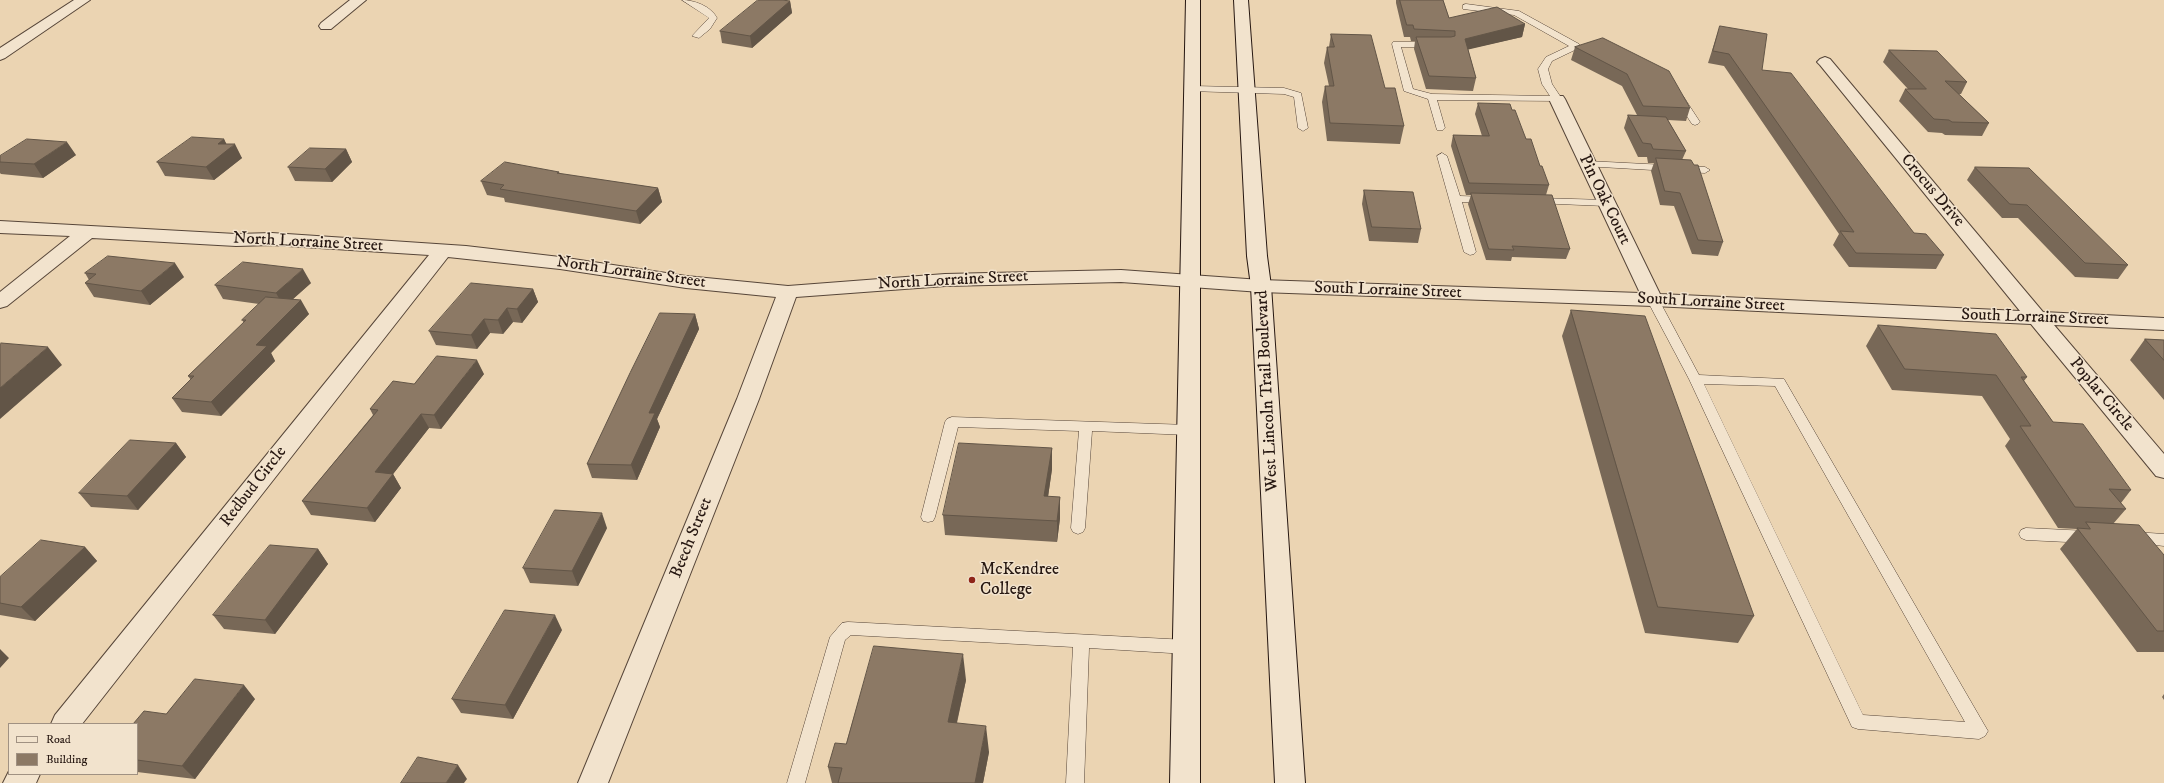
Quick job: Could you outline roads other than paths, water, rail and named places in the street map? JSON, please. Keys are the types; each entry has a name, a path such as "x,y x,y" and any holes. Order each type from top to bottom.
{"street":[{"path":"0,55 83,0"},
{"path":"326,26 359,0"},
{"path":"1185,783 1193,0"},
{"name":"West Lincoln Trail Boulevard","path":"1241,0 1257,256 1261,286 1290,783"},
{"path":"0,38 24,39"},
{"name":"Crocus Drive","path":"1825,62 1936,195 1939,202 1962,226 2039,319"},
{"name":"Pin Oak Court","path":"1556,99 1653,300"},
{"name":"North Lorraine Street","path":"0,227 443,250 560,263 686,282 788,292 945,280 1017,277 1121,276 1261,286"},
{"path":"0,302 87,232"},
{"name":"Redbud Circle","path":"66,723 443,250"},
{"name":"South Lorraine Street","path":"1261,286 1653,300 2039,319 2163,323"},
{"name":"Beech Street","path":"593,783 745,406 788,292"},
{"name":"Poplar Circle","path":"2039,319 2164,470"},
{"path":"18,783 24,775"}],"lane":[{"path":"686,0 711,14 713,18 707,27 696,36"},
{"path":"1466,8 1516,13 1576,46"},
{"path":"1441,45 1396,44 1409,91 1432,96 1556,99"},
{"path":"1556,99 1547,84 1543,69 1549,59 1576,46 1589,46"},
{"path":"1192,89 1284,91 1298,94 1303,128"},
{"path":"1676,91 1695,122"},
{"path":"1432,96 1440,128"},
{"path":"1442,156 1456,199 1470,252"},
{"path":"1587,164 1704,170"},
{"path":"1456,199 1496,200"},
{"path":"1528,201 1606,203"},
{"path":"1653,300 1695,379 1858,722 1979,730 1779,382 1695,379"},
{"path":"928,517 952,422 1189,430"},
{"path":"1078,528 1086,426"},
{"path":"2026,534 2103,537"},
{"path":"2118,538 2164,540"},
{"path":"796,783 838,637 848,628 1187,647"},
{"path":"1075,783 1081,641"}],"place":[{"name":"McKendree College","path":"972,580"}]}
